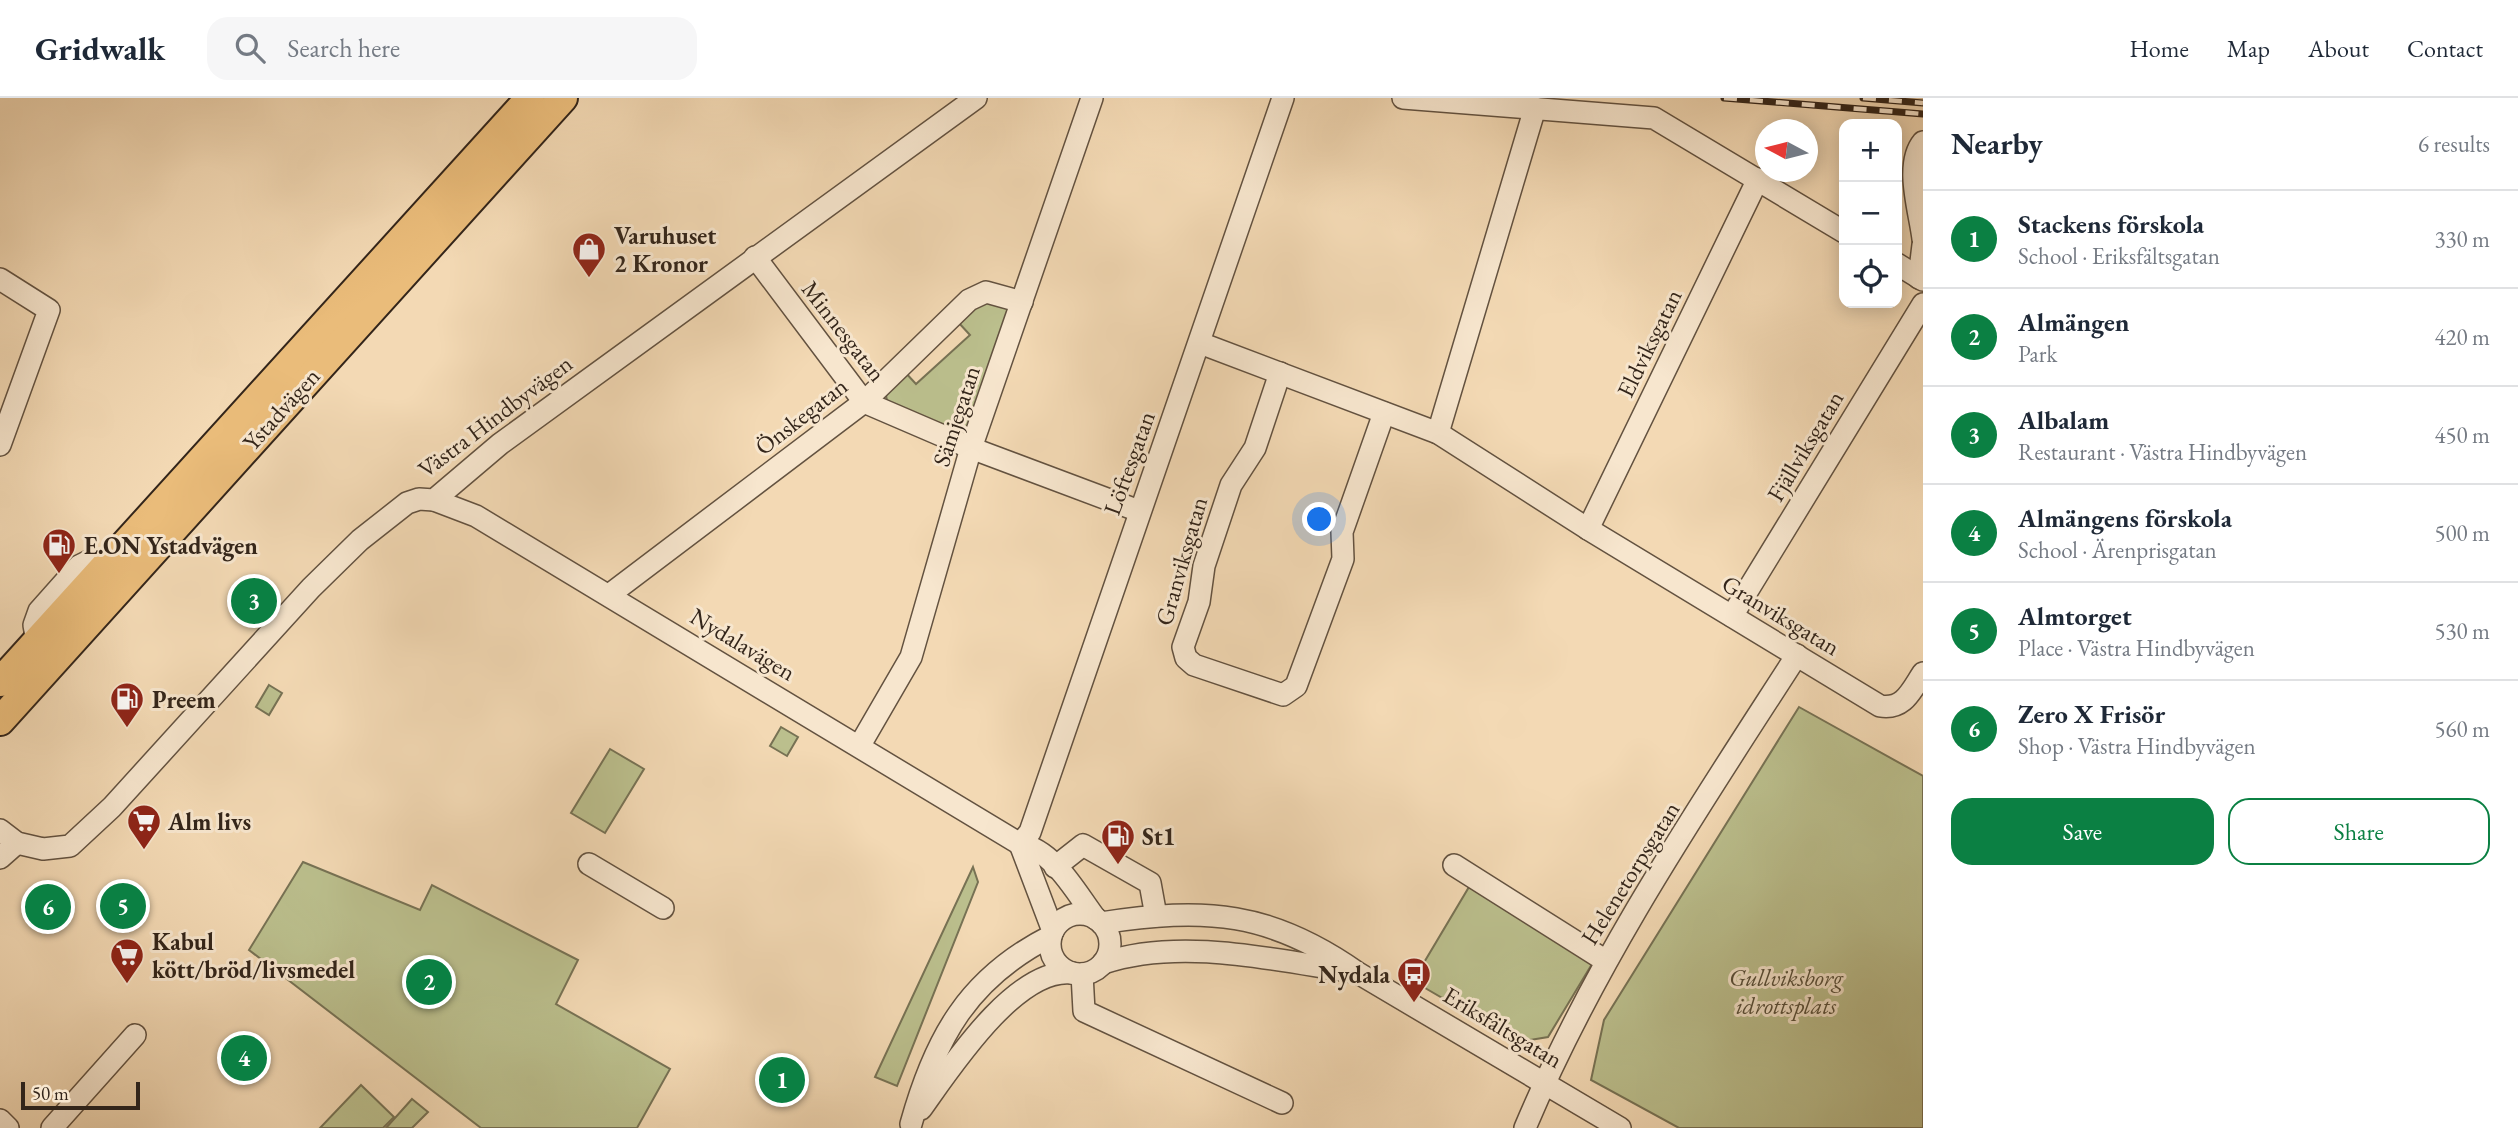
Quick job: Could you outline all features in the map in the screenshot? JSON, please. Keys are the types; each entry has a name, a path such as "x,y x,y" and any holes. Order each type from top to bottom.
{"main road":[{"name":"Ystadvägen","path":"0,682 530,98"},
{"name":"Ystadvägen","path":"0,721 563,98"}],"street":[{"name":"Västra Hindbyvägen","path":"0,830 17,843 43,849 70,846 112,807 311,588 360,540 407,503 419,499 434,500 500,444 976,98"},
{"name":"Sämjegatan","path":"860,745 911,657 971,447 1093,98"},
{"name":"Löftesgatan","path":"1020,844 1030,832 1283,98"},
{"path":"1403,98 1654,118 1755,177"},
{"path":"1438,433 1535,108"},
{"path":"1923,142 1916,151 1914,163 1923,239"},
{"name":"Eldviksgatan","path":"1588,529 1757,182"},
{"path":"1763,182 1839,229"},
{"path":"1902,267 1921,279 1923,245"},
{"name":"Minnesgatan","path":"755,257 864,402 971,447 1139,511"},
{"path":"0,279 49,310 0,445"},
{"name":"Önskegatan","path":"609,595 864,402 979,293 986,292 1022,302"},
{"name":"Fjällviksgatan","path":"1732,616 1923,304"},
{"name":"Granviksgatan","path":"1200,343 1438,433 1588,529 1880,706 1893,708 1904,702 1923,673"},
{"name":"Granviksgatan","path":"1280,373 1255,448 1231,485 1204,566 1199,602 1183,647 1186,658 1194,665 1283,695 1296,686 1343,559 1342,532 1384,413"},
{"name":"Nydalavägen","path":"434,500 476,516 860,745 1020,844 1031,846 1055,867 1098,921"},
{"name":"Helenetorpsgatan","path":"1525,1128 1544,1082 1606,961 1797,655"},
{"path":"0,858 17,843"},
{"path":"1020,844 1052,933 1054,959 1077,973 1084,1011 1282,1103"},
{"path":"1055,867 1078,847 1090,846 1150,883 1156,916"},
{"path":"589,864 663,908"},
{"path":"1454,864 1606,961"},
{"path":"1087,915 1098,921 1110,943 1103,963 1094,971 1049,973 1023,989 961,1054 909,1126 924,1077 957,1012 969,997 1015,957 1052,933 1067,917 1087,915"},
{"name":"Eriksfältsgatan","path":"1098,921 1156,916 1224,916 1272,925 1320,946 1620,1128"},
{"name":"Eriksfältsgatan","path":"1103,963 1126,955 1191,952 1359,972"},
{"path":"52,1128 135,1035"},
{"path":"0,1120 8,1128"}],"green space":[{"path":"983,299 1002,303 1012,314 973,424 962,431 888,405 885,391 904,371 916,384 970,335 958,322"},
{"path":"269,685 282,693 269,715 256,707"},
{"name":"Gullviksborg idrottsplats","path":"1799,707 1923,776 1923,1128 1679,1128 1591,1080 1604,1020"},
{"path":"781,727 798,737 787,756 770,746"},
{"path":"610,749 644,769 605,833 571,813"},
{"path":"303,862 420,910 432,885 578,960 556,1004 670,1069 637,1128 481,1128 249,950"},
{"path":"973,867 978,882 897,1086 875,1077"},
{"path":"1469,887 1592,964 1548,1037 1518,1042 1413,981"},
{"path":"361,1085 394,1117 383,1128 320,1128"},
{"path":"412,1099 428,1112 412,1128 386,1128"}],"railway":[{"path":"1724,98 1923,114"},
{"path":"1863,98 1923,103"}],"place":[{"name":"Varuhuset 2 Kronor","path":"589,279"},
{"name":"E.ON Ystadvägen","path":"59,575"},
{"name":"Albalam","path":"254,601"},
{"name":"Preem","path":"127,729"},
{"name":"Alm livs","path":"144,851"},
{"name":"St1","path":"1118,866"},
{"name":"Almtorget","path":"123,906"},
{"name":"Zero X Frisör","path":"48,907"},
{"name":"Almängen","path":"429,982"},
{"name":"Kabul kött/bröd/livsmedel","path":"127,985"},
{"name":"Nydala","path":"1414,1004"},
{"name":"Almängens förskola","path":"244,1058"},
{"name":"Stackens förskola","path":"782,1080"}]}
